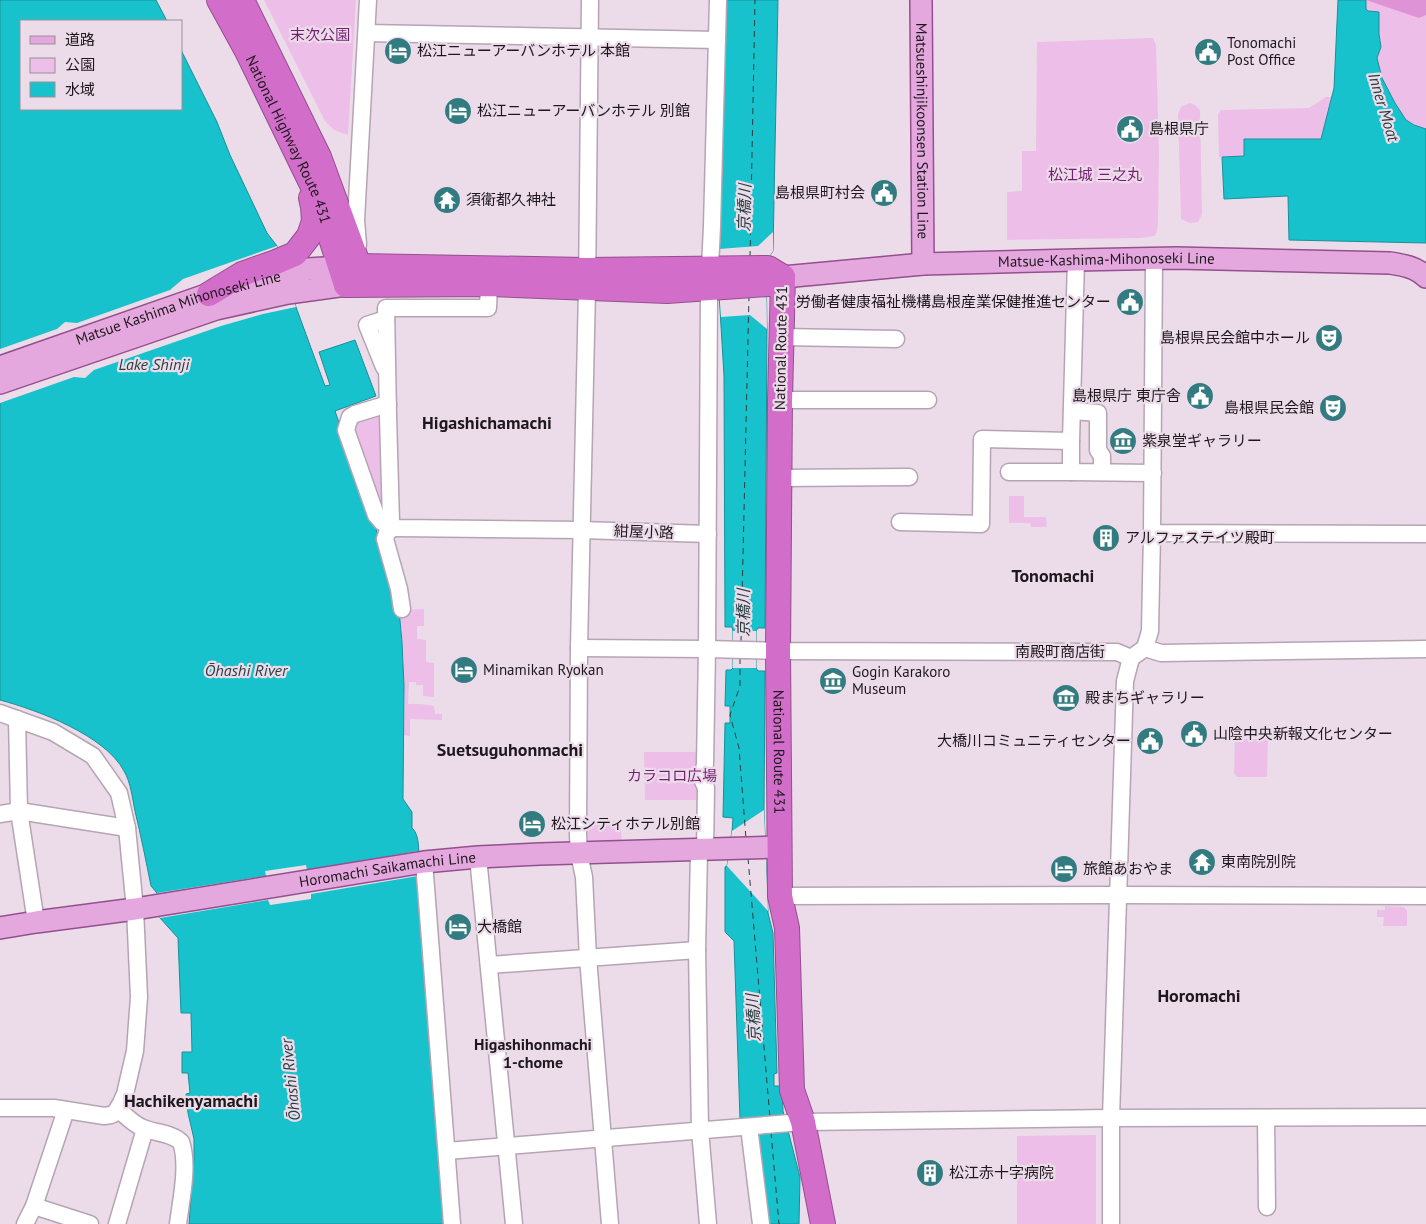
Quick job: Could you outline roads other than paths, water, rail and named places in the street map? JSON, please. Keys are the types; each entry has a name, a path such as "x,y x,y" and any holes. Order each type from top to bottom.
{"highway":[{"name":"National Highway Route 431","path":"219,0 304,167 349,273"},
{"name":"National Highway Route 431","path":"242,0 319,157 349,273"},
{"path":"209,294 242,274 282,277 309,236 314,221 313,207 304,167"},
{"name":"National Route 431","path":"349,273 586,280"},
{"name":"National Route 431","path":"349,273 489,284 773,276 781,337 779,478 768,650 773,847 787,928 792,1090 823,1224"}],"main road":[{"name":"Matsueshinjikoonsen Station Line","path":"921,0 923,264"},
{"name":"Matsue-Kashima-Mihonoseki Line","path":"773,276 923,264 1176,258 1390,263 1404,265 1426,277"},
{"name":"Matsue Kashima Mihonoseki Line","path":"0,383 216,309 282,277 349,273"},
{"name":"Matsue Kashima Mihonoseki Line","path":"0,366 209,294"},
{"name":"Horomachi Saikamachi Line","path":"0,928 145,908 419,864 478,857 773,847"}],"street":[{"path":"349,273 356,220 368,0"},
{"path":"590,0 579,648 579,854 584,877 588,958 610,1224"},
{"path":"708,1224 700,1130 698,950 708,850 706,788 702,778 705,764 713,278 712,226 718,0"},
{"path":"366,33 717,40"},
{"path":"1110,1224 1111,1118 1125,681 1131,658 1145,648 1150,631 1154,259"},
{"path":"1071,472 1076,260"},
{"path":"393,527 386,308 488,308 489,284"},
{"path":"781,337 896,339"},
{"path":"780,400 928,400"},
{"path":"388,404 350,417 346,430 376,515 382,522 393,527"},
{"path":"1072,411 1098,413 1098,450 1102,456 1102,472"},
{"path":"900,522 981,524 982,439 1071,442"},
{"path":"1009,472 1153,473"},
{"path":"779,478 908,477"},
{"path":"393,527 387,533 385,539 399,589 402,609"},
{"name":"紺屋小路","path":"393,527 708,534"},
{"path":"1152,533 1426,534"},
{"name":"南殿町商店街","path":"579,648 1116,652 1131,658"},
{"path":"1145,648 1161,653 1426,649"},
{"path":"0,712 53,732 92,756 119,794 145,908 137,1033 129,1079 125,1094 118,1108 111,1115 104,1116 54,1108 0,1108"},
{"path":"18,719 19,811 36,922"},
{"path":"0,814 19,811 127,828"},
{"path":"478,857 514,1224"},
{"path":"419,864 447,1151 452,1224"},
{"path":"780,896 1426,896"},
{"path":"489,965 698,950"},
{"path":"118,1108 135,1124 179,1140 182,1145 184,1172 178,1224"},
{"path":"25,1224 34,1206 66,1110"},
{"path":"447,1151 800,1122 1111,1118 1426,1117"},
{"path":"1266,1118 1267,1207"},
{"path":"751,1127 761,1224"},
{"path":"117,1224 145,1129"},
{"path":"34,1206 90,1224"}],"water":[{"name":"Ōhashi River","path":"0,0 156,0 166,20 20,20 20,110 182,110 182,52 217,122 230,155 267,233 277,246 296,307 325,386 330,385 319,352 355,340 376,396 335,411 386,558 399,610 404,685 403,799 412,812 412,828 417,837 418,844 418,876 444,1224 189,1224 194,1139 186,1094 190,1093 188,1073 182,1073 182,1052 192,1052 191,1013 181,1013 178,938 160,918 157,893 151,886 128,780 115,758 86,735 50,717 0,700"},
{"name":"京橋川","path":"724,0 778,0 773,251 766,261 765,628 758,628 756,631 756,668 758,671 765,671 764,810 768,913 773,933 777,1073 774,1074 774,1086 782,1086 783,1111 800,1177 799,1224 767,1224 754,1118 740,1119 734,941 725,932 725,867 727,866 733,818 723,817 725,723 730,723 730,706 725,706 726,670 733,668 733,631 732,627 725,627 724,376 718,276 722,176"},
{"name":"Inner Moat","path":"1338,0 1366,0 1366,9 1368,11 1379,12 1381,47 1377,58 1382,78 1406,120 1426,129 1426,243 1289,240 1288,196 1224,199 1222,157 1244,156 1244,139 1321,139 1334,88"}],"place":[{"name":"松江ニューアーバンホテル 本館","path":"398,51"},
{"name":"Tonomachi Post Office","path":"1208,52"},
{"name":"松江ニューアーバンホテル 別館","path":"458,111"},
{"name":"島根県庁","path":"1130,129"},
{"name":"島根県町村会","path":"884,193"},
{"name":"須衛都久神社","path":"447,200"},
{"name":"労働者健康福祉機構島根産業保健推進センター","path":"1130,302"},
{"name":"島根県民会館中ホール","path":"1329,338"},
{"name":"島根県庁 東庁舎","path":"1200,396"},
{"name":"島根県民会館","path":"1333,408"},
{"name":"紫泉堂ギャラリー","path":"1123,441"},
{"name":"アルファステイツ殿町","path":"1106,538"},
{"name":"Minamikan Ryokan","path":"464,670"},
{"name":"Gogin Karakoro Museum","path":"833,681"},
{"name":"殿まちギャラリー","path":"1066,698"},
{"name":"山陰中央新報文化センター","path":"1194,734"},
{"name":"大橋川コミュニティセンター","path":"1150,741"},
{"name":"松江シティホテル別館","path":"532,824"},
{"name":"東南院別院","path":"1202,862"},
{"name":"旅館あおやま","path":"1064,869"},
{"name":"大橋館","path":"458,927"},
{"name":"松江赤十字病院","path":"930,1173"}],"district":[{"name":"Higashichamachi","path":"487,423"},
{"name":"Tonomachi","path":"1053,576"},
{"name":"Suetsuguhonmachi","path":"510,750"},
{"name":"Horomachi","path":"1199,996"},
{"name":"Higashihonmachi 1-chome","path":"533,1053"},
{"name":"Hachikenyamachi","path":"191,1101"}],"park label":[{"name":"末次公園","path":"320,35"},
{"name":"松江城 三之丸","path":"1095,175"},
{"name":"カラコロ広場","path":"672,776"}],"water label":[{"name":"Lake Shinji","path":"154,364"}]}
